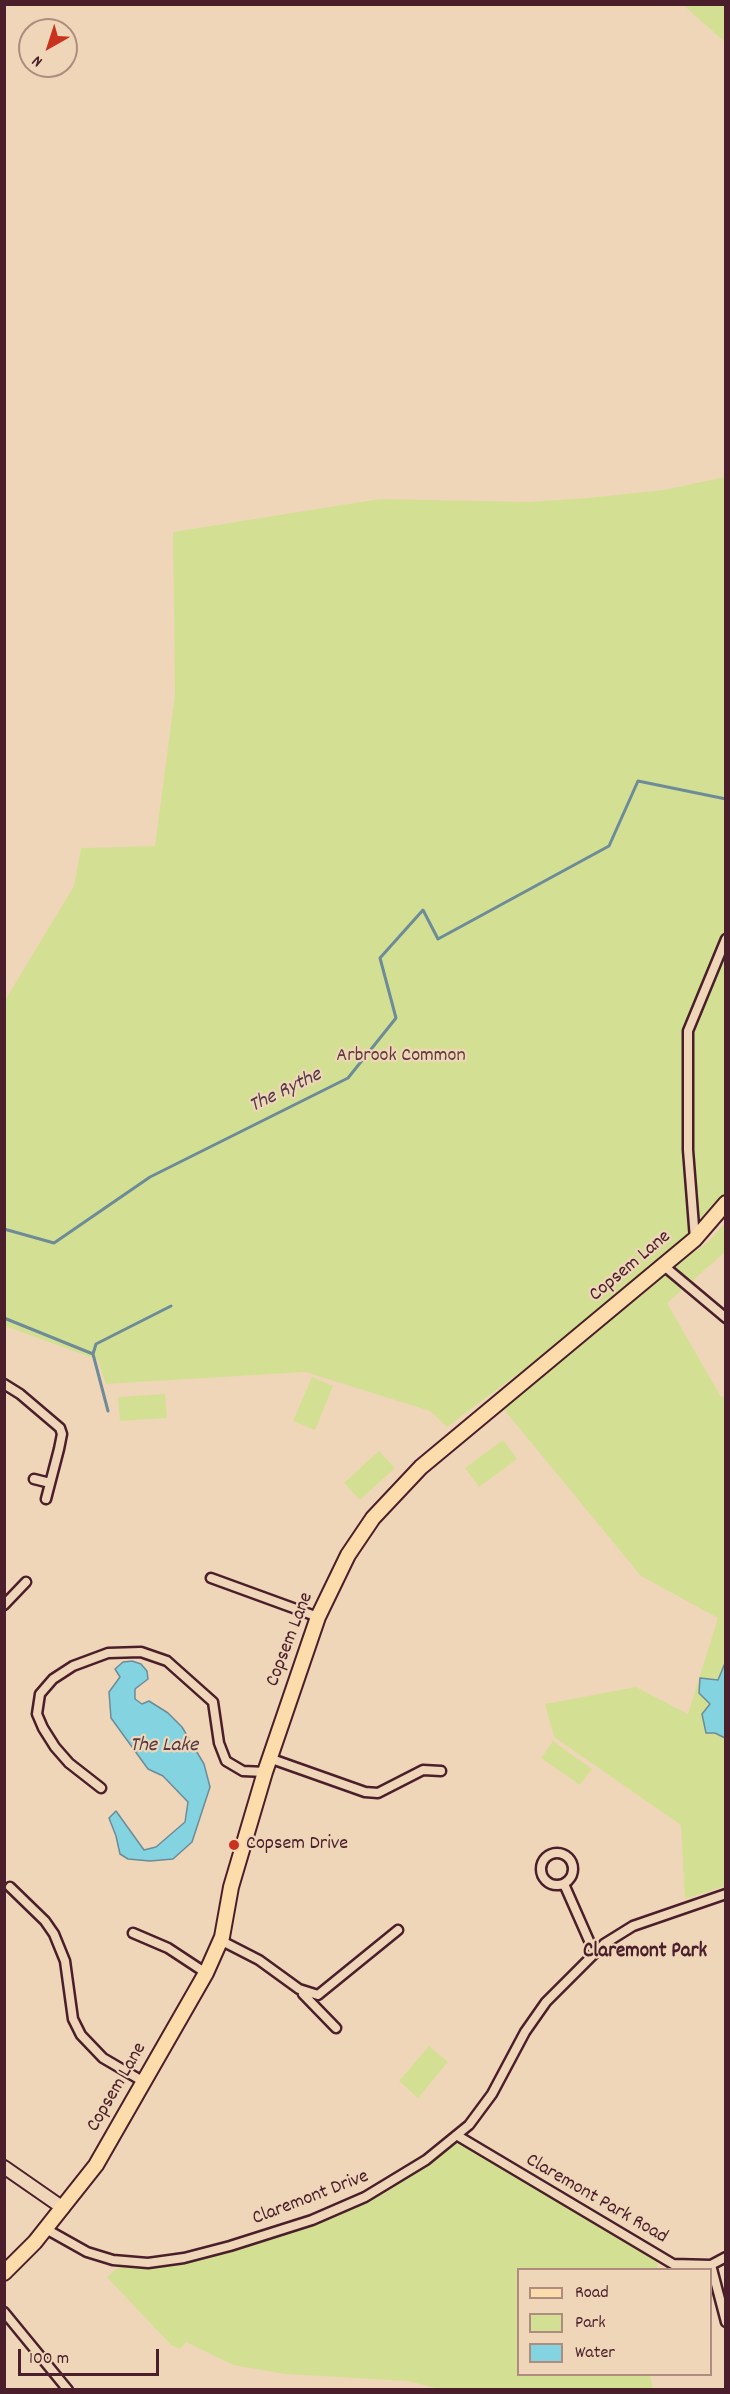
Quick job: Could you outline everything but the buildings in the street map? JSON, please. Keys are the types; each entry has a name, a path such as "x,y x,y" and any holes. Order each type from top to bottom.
{"main road":[{"name":"Copsem Lane","path":"4,2273 46,2229 96,2165 206,1973 220,1940 231,1887 267,1765 318,1617 348,1555 373,1518 417,1470 664,1266 695,1239 726,1203"}],"street":[{"path":"695,1239 688,1150 688,1031 726,939"},
{"path":"664,1266 726,1318"},
{"path":"4,1384 20,1394 60,1428 62,1434 46,1499"},
{"path":"34,1479 50,1483"},
{"path":"211,1578 318,1617"},
{"path":"4,1605 26,1581"},
{"path":"101,1788 69,1763 55,1747 37,1714 40,1694 53,1679 73,1666 108,1653 141,1652 167,1661 213,1702 219,1743 226,1761 243,1771 267,1765 365,1792 378,1793 423,1770 441,1771"},
{"path":"564,1884 594,1952"},
{"path":"10,1887 45,1921 54,1934 65,1961 74,2019 81,2035 103,2058 144,2082"},
{"name":"Claremont Drive","path":"46,2229 78,2248 113,2260 148,2263 184,2258 230,2247 340,2209 387,2186 458,2136 492,2094 525,2032 546,2002 594,1952 633,1926 726,1894"},
{"path":"299,1989 318,1995 398,1930"},
{"path":"133,1933 168,1948 206,1973"},
{"path":"220,1940 258,1960 299,1989 336,2028"},
{"name":"Claremont Park Road","path":"458,2136 673,2264 711,2265 726,2257"},
{"path":"4,2167 63,2208"},
{"path":"712,2269 726,2322"},
{"path":"4,2312 68,2390"}],"green space":[{"path":"683,5 725,5 725,42"},
{"name":"Arbrook Common","path":"725,477 725,1196 718,1205 634,1287 447,1427 430,1411 305,1372 106,1384 98,1360 5,1326 4,1002 74,886 81,848 155,846 175,694 173,532 380,499 529,502 664,490"},
{"path":"725,1223 725,1252 667,1303 721,1397 725,1396 725,1886 685,1899 681,1825 554,1737 545,1704 636,1687 688,1714 718,1618 641,1576 501,1406 650,1284 708,1242"},
{"path":"312,1377 333,1386 315,1430 293,1421"},
{"path":"165,1394 167,1418 120,1421 118,1397"},
{"path":"503,1440 517,1459 479,1487 465,1468"},
{"path":"379,1451 395,1468 360,1500 344,1483"},
{"path":"553,1741 592,1769 580,1785 541,1758"},
{"path":"429,2046 448,2062 418,2098 399,2081"},
{"path":"456,2142 658,2260 657,2268 517,2268 517,2376 650,2376 653,2389 440,2389 408,2381 285,2374 233,2365 186,2342 180,2349 171,2345 107,2277 119,2267 139,2268 183,2263 289,2232 340,2214 387,2192"}],"water":[{"path":"726,1643 725,1738 715,1733 706,1733 702,1714 710,1704 699,1693 700,1678 718,1680 725,1663"},
{"name":"The Lake","path":"132,1661 141,1664 147,1671 148,1679 135,1689 135,1699 142,1704 149,1701 168,1713 182,1727 204,1764 210,1787 192,1842 173,1859 150,1861 128,1859 120,1854 109,1818 116,1811 144,1850 156,1847 185,1822 188,1802 163,1776 148,1769 111,1718 109,1692 120,1677 115,1669 123,1662"}],"waterway":[{"name":"The Rythe","path":"4,1229 54,1243 150,1177 348,1078 396,1018 380,958 423,910 438,939 609,846 638,781 726,799"},
{"path":"108,1411 93,1354 96,1344 171,1306"},
{"path":"4,1318 93,1354"}],"place":[{"name":"Copsem Drive","path":"234,1845"}],"district":[{"name":"Claremont Park","path":"645,1953"}]}
